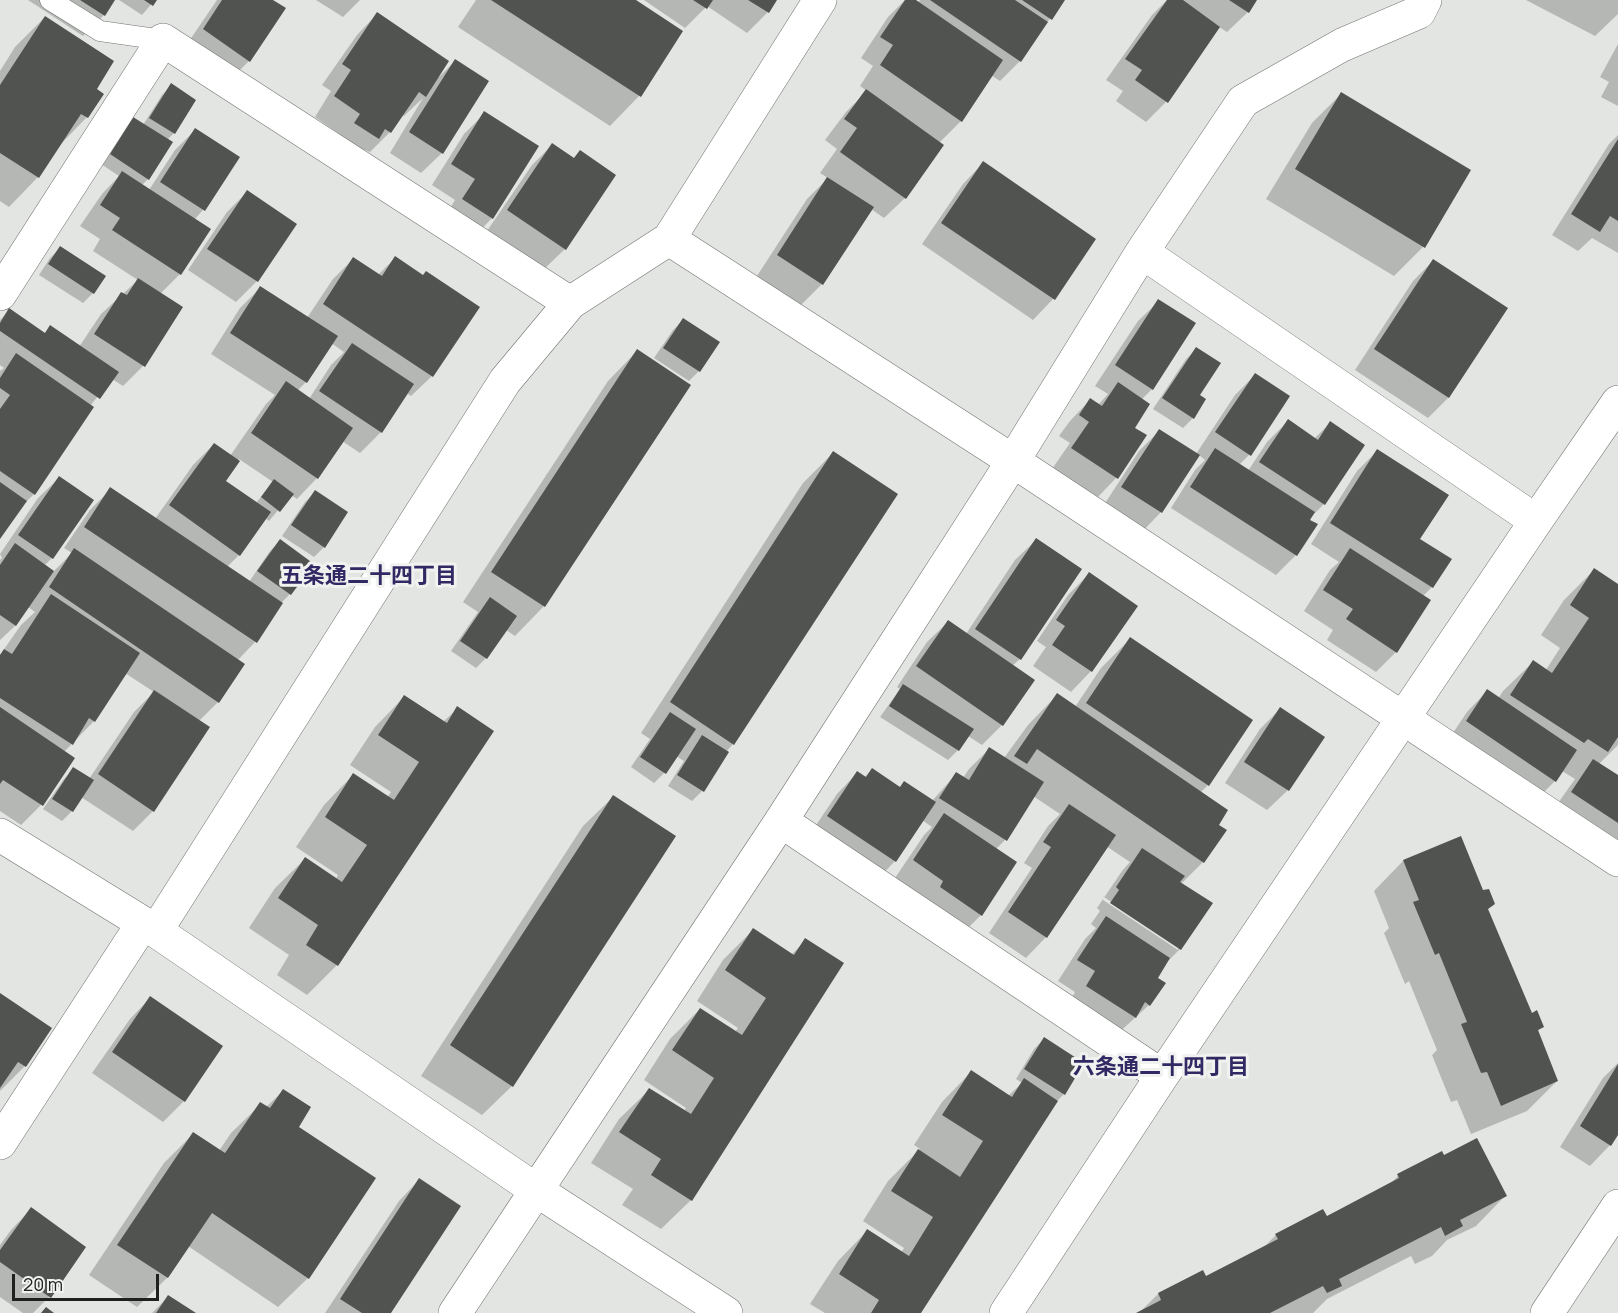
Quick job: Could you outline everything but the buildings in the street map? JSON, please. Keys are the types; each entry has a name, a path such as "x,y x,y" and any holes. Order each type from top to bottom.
{"street":[{"path":"0,1143 150,927 505,381 570,303 669,238 820,0"},
{"path":"455,1313 781,821 1012,461 1142,252 1243,100 1342,45 1419,12 1425,0"},
{"path":"0,294 163,40 570,303"},
{"path":"669,238 1618,860"},
{"path":"1142,252 1536,521"},
{"path":"1006,1313 1162,1076 1618,402"},
{"path":"781,821 1162,1076"},
{"path":"0,835 150,927 536,1190 726,1313"},
{"path":"1547,1313 1618,1206"}],"lane":[{"path":"50,0 100,31 163,40"}],"district":[{"name":"五条通二十四丁目","path":"369,577"},
{"name":"六条通二十四丁目","path":"1161,1068"}]}
